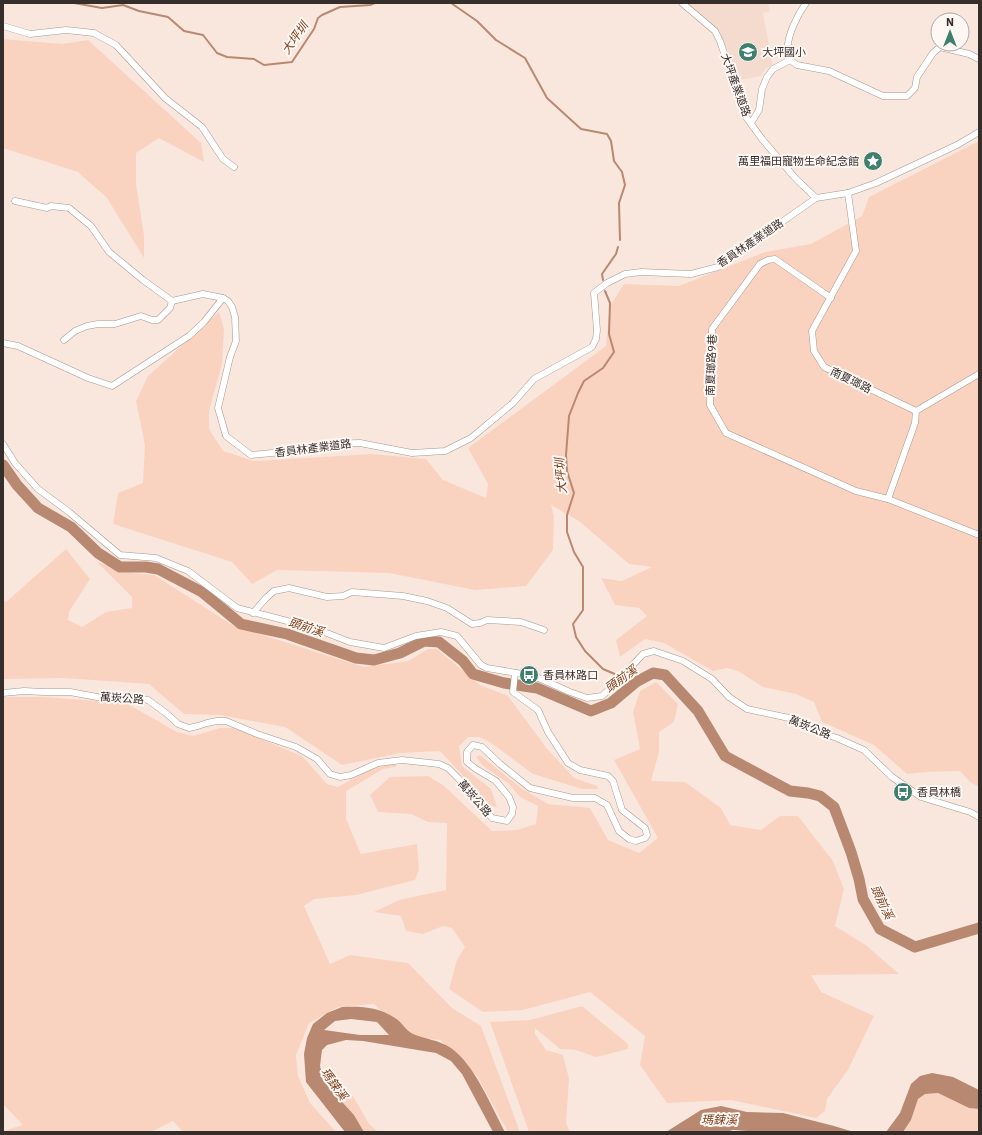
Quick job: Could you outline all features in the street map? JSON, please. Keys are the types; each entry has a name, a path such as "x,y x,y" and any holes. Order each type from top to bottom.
{"street":[{"name":"大坪產業道路","path":"682,3 715,31 720,41 746,117 762,139 796,179 816,198"},
{"path":"806,3 790,34 787,50 790,60 797,65 829,71 883,96 907,96 915,88 917,77 933,53 940,47 969,54 979,59"},
{"path":"3,26 30,34 66,30 94,34 116,45 165,98 202,127 223,159 234,168"},
{"path":"751,123 759,110 762,89 767,77 773,69 790,60"},
{"path":"816,198 848,193 876,183 957,145 979,132"},
{"name":"南夏瑯路","path":"848,193 856,251 812,332 814,352 824,367 916,411"},
{"name":"香員林產業道路","path":"223,298 228,301 236,317 236,341 230,357 218,408 226,436 251,455 293,451 328,444 360,443 412,453 445,451 471,438 513,403 534,379 592,347 596,339 597,330 594,292 607,283 625,274 641,272 691,274 718,267 816,198"},
{"path":"3,343 18,346 88,378 112,386 189,336 204,322 223,298 203,294 172,301 143,280 109,252 91,226 69,208 51,206 47,208 15,201"},
{"name":"南夏瑯路9巷","path":"831,298 775,259 768,260 760,264 712,329 710,405 726,433 856,492 888,499"},
{"path":"64,340 75,331 87,326 98,324 115,324 141,316 152,320 158,320 170,308 172,301"},
{"path":"979,374 916,411 915,423 888,499 979,535"},
{"path":"3,444 15,463 38,489 69,512 120,555 156,558 188,571 237,608 314,628 350,642 384,648 416,636 441,632 457,636 481,665 487,668 515,673"},
{"path":"253,613 274,591 289,588 327,597 343,596 352,592 403,596 428,601 447,608 472,624 487,620 520,622 544,630"},
{"name":"萬崁公路","path":"3,692 70,692 108,699 120,700 137,698 148,700 178,724 189,728 212,722 226,722 296,747 316,759 330,774 340,777 351,775 378,763 402,760 439,764 448,768 458,778 492,818 507,821 512,814 513,807 509,797 496,781 467,762 467,752 473,745 482,747 500,764 530,788 573,798 595,798 607,806 619,831 630,839 636,841 647,835 645,828 622,810 613,781 608,776 580,770 568,763 548,732 538,710 513,692 515,673 534,676 587,698 602,696 644,654 654,651 683,661 712,680 729,697 747,709 788,718 811,730 837,738 864,750 892,777 921,797 979,816"}],"shaded area":[{"name":"大坪國小","path":"688,3 768,3 770,11 763,13 773,66 766,68 761,76 735,81 722,38 687,5"},
{"path":"3,39 62,44 88,40 201,143 204,162 159,138 136,153 136,184 144,235 144,258 107,198 78,172 3,148"},
{"path":"979,141 979,787 970,782 960,771 907,774 874,745 822,722 814,702 796,694 763,687 738,671 727,668 713,671 664,643 645,639 620,657 616,640 647,616 639,608 615,605 601,578 622,581 652,567 629,564 579,521 551,505 554,516 553,550 526,586 475,590 389,573 277,570 252,584 232,562 113,524 118,493 143,483 145,445 136,401 148,376 219,312 224,329 222,364 209,411 209,429 223,451 254,461 372,454 426,459 443,480 486,498 488,484 468,448 606,346 610,306 624,284 679,286 765,252 811,244 862,216 869,197"},
{"path":"66,549 90,579 69,612 68,620 82,627 106,612 132,608 132,597 97,562 131,573 154,575 234,626 364,667 408,661 428,649 437,649 480,685 508,696 548,750 574,778 597,786 598,789 582,789 533,774 490,742 479,737 468,737 459,746 462,766 491,789 497,807 491,806 440,751 400,753 342,765 285,727 220,715 184,714 149,684 64,678 3,679 3,599 6,602"},
{"path":"656,682 678,704 674,722 659,732 659,752 651,781 685,782 721,808 730,825 761,830 780,816 798,816 833,861 844,889 835,926 867,946 899,974 811,975 821,992 874,1016 848,1070 827,1099 825,1111 816,1118 731,1100 667,1103 640,1065 645,1036 590,992 523,1010 483,1012 449,989 457,960 465,947 452,928 443,926 423,934 406,931 401,916 374,912 399,900 446,890 447,823 428,822 411,814 378,812 370,795 390,777 428,776 443,785 492,831 517,830 536,824 538,806 520,797 509,784 482,765 476,757 480,755 521,788 548,804 590,808 608,840 639,853 658,838 614,760 640,749 633,712 640,691"},
{"path":"3,697 43,697 126,703 177,732 193,736 220,728 235,728 302,756 327,784 338,787 373,769 381,766 396,765 396,767 383,769 346,791 346,819 361,854 417,844 419,870 415,880 356,895 314,899 304,906 330,964 350,955 408,963 452,1008 481,1026 520,1132 508,1132 477,1076 440,1040 406,1036 374,1004 338,1007 309,1023 296,1055 298,1076 310,1103 336,1132 183,1132 173,1121 151,1132 3,1132 23,1125 3,1104"},
{"path":"582,1006 628,1044 628,1049 596,1057 576,1050 560,1049 535,1028 535,1034 546,1050 563,1055 569,1079 566,1123 570,1132 529,1132 490,1022 530,1020"},
{"path":"324,1082 353,1096 369,1124 378,1132 364,1132 354,1115"},
{"path":"938,1093 969,1108 979,1109 979,1132 903,1132 911,1120 918,1099 925,1094"}],"water":[{"name":"瑪鋉溪","path":"342,1007 363,1007 376,1009 395,1018 413,1034 442,1043 451,1048 460,1055 475,1075 505,1132 493,1132 462,1074 451,1061 436,1053 363,1041 346,1040 327,1045 322,1050 320,1066 324,1082 354,1115 364,1132 345,1132 306,1082 304,1054 307,1038 313,1024 327,1013","holes":["351,1019 377,1022 389,1035 360,1035 324,1030 335,1021"]},
{"path":"932,1073 953,1077 979,1090 979,1109 969,1108 938,1093 925,1094 918,1099 911,1120 903,1132 886,1132 900,1113 911,1084 920,1076"},
{"name":"瑪鋉溪","path":"721,1106 747,1112 783,1113 854,1132 761,1132 733,1130 726,1132 666,1132 701,1110"}],"waterway":[{"name":"大坪圳","path":"74,3 102,8 123,5 139,11 168,17 184,31 203,35 217,53 227,57 254,59 264,65 292,62 314,29 318,18 322,15 340,7 370,5 375,3"},
{"name":"大坪圳","path":"451,3 477,21 496,40 525,58 547,98 581,129 607,134 611,141 614,161 622,172 625,185 619,203 620,240"},
{"name":"大坪圳","path":"603,280 602,274 616,254 618,247"},
{"name":"大坪圳","path":"605,291 610,303 609,334 614,352 603,368 584,381 569,416 566,455 567,471 574,493 567,515 567,532 574,552 583,567 583,610 573,624 576,637 585,651 603,669 617,675"},
{"name":"頭前溪","path":"3,465 17,485 38,508 71,527 98,553 120,567 146,567 158,569 202,592 241,624 287,634 356,658 374,660 400,653 424,641 439,642 463,661 473,674 504,683 537,688 591,711 611,703 636,682 653,673 665,675 698,711 725,756 790,791 820,796 834,807 851,852 863,899 880,929 915,947 979,928"},
{"name":"大坪圳","path":"627,679 636,682"}],"place":[{"name":"大坪國小","path":"748,52"},
{"name":"萬里福田寵物生命紀念館","path":"873,161"},
{"name":"香員林路口","path":"529,675"},
{"name":"香員林橋","path":"903,792"}]}
